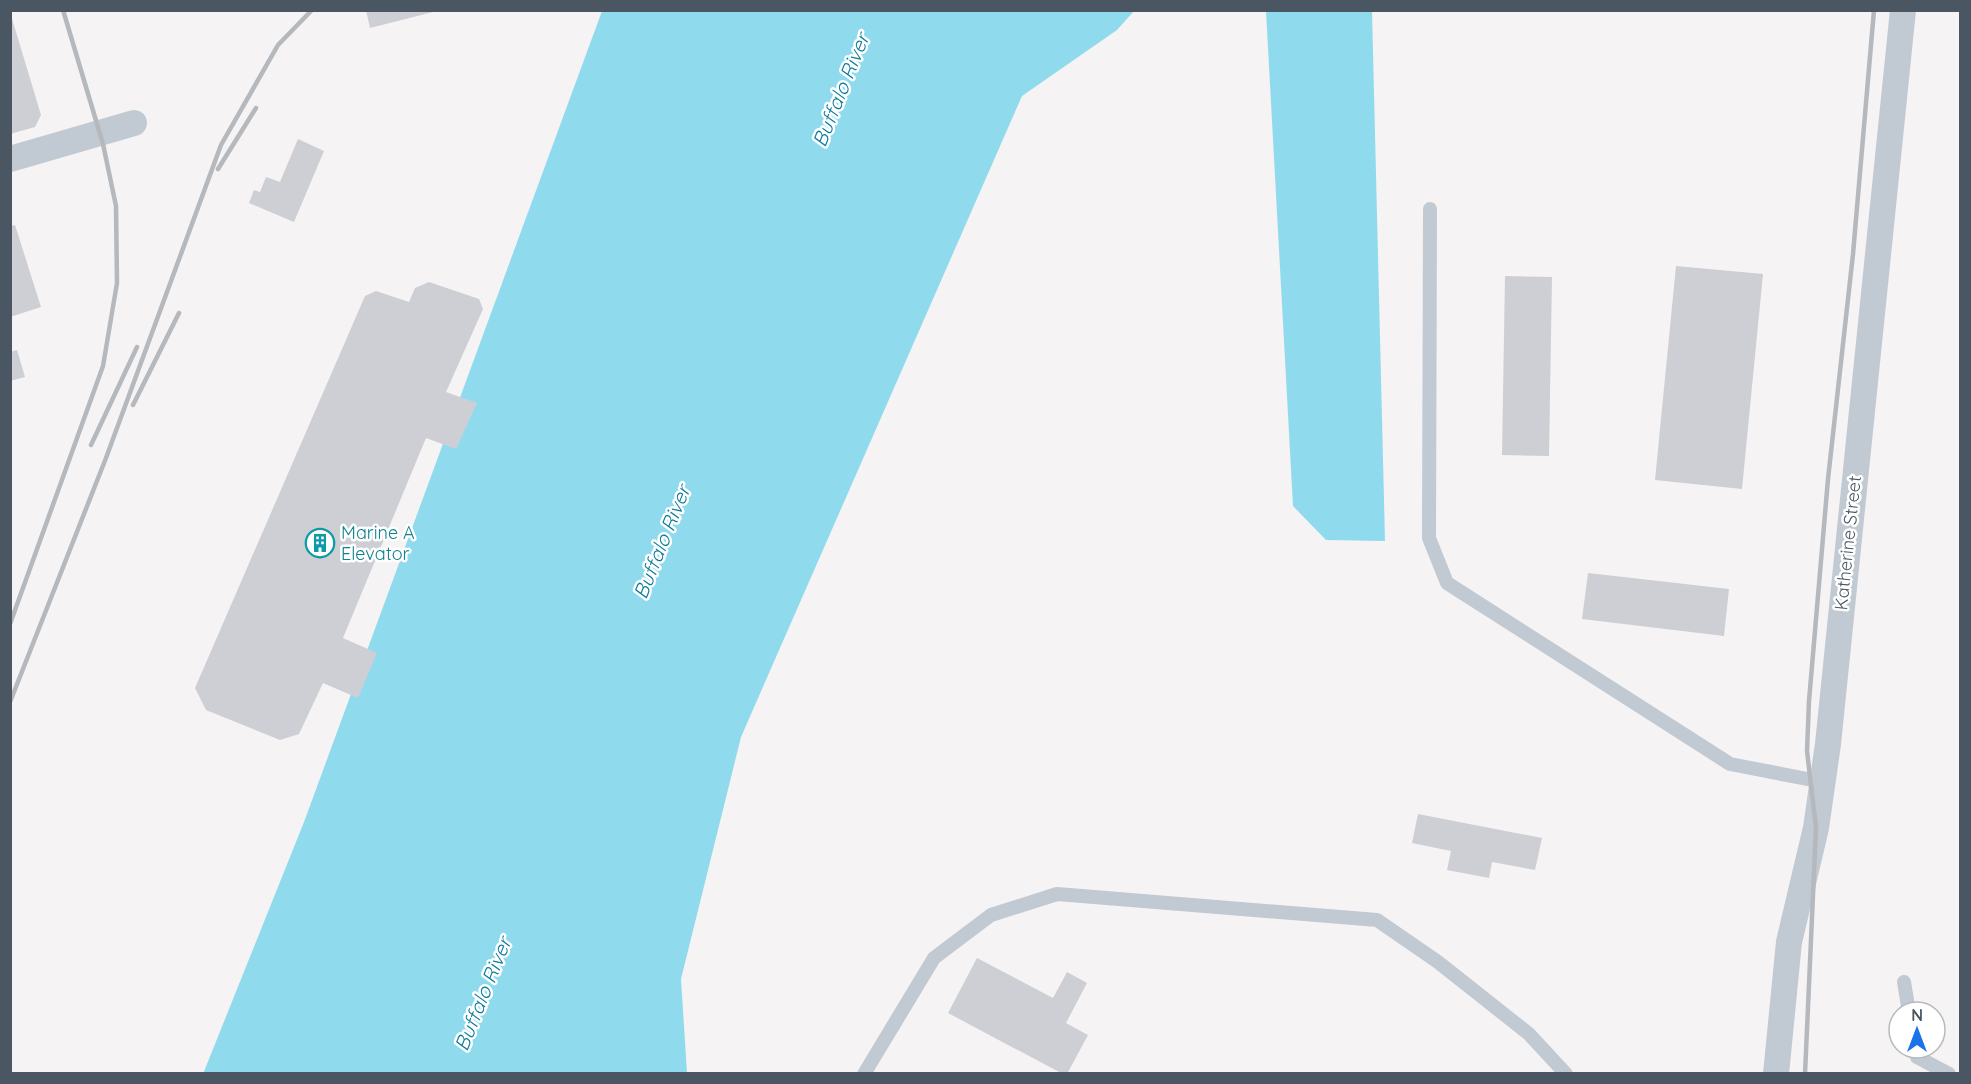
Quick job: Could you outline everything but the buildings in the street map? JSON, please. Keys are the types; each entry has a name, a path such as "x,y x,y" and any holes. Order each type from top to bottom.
{"street":[{"name":"Katherine Street","path":"1776,1074 1789,942 1816,828 1823,782 1903,10"},
{"path":"10,159 134,123"}],"lane":[{"path":"1430,209 1429,538 1447,583 1730,764 1823,782"},
{"path":"864,1074 934,958 991,915 1057,894 1377,920 1438,962 1528,1034 1566,1074"},
{"path":"1904,982 1908,1000"},
{"path":"1923,1060 1949,1074"}],"water":[{"name":"Buffalo River","path":"602,11 1134,11 1117,30 1022,96 741,737 681,979 687,1073 203,1074 304,822"},
{"path":"1266,11 1372,11 1385,541 1326,540 1293,506"}],"railway":[{"path":"10,624 103,366 117,283 116,206 103,144 63,10"},
{"path":"10,702 106,458 221,145 278,45 312,10"},
{"path":"1805,1074 1816,828 1807,751 1809,701 1828,479 1853,254 1874,10"},
{"path":"218,169 256,108"},
{"path":"133,405 179,313"},
{"path":"91,445 137,347"}],"place":[{"name":"Marine A Elevator","path":"320,543"}]}
